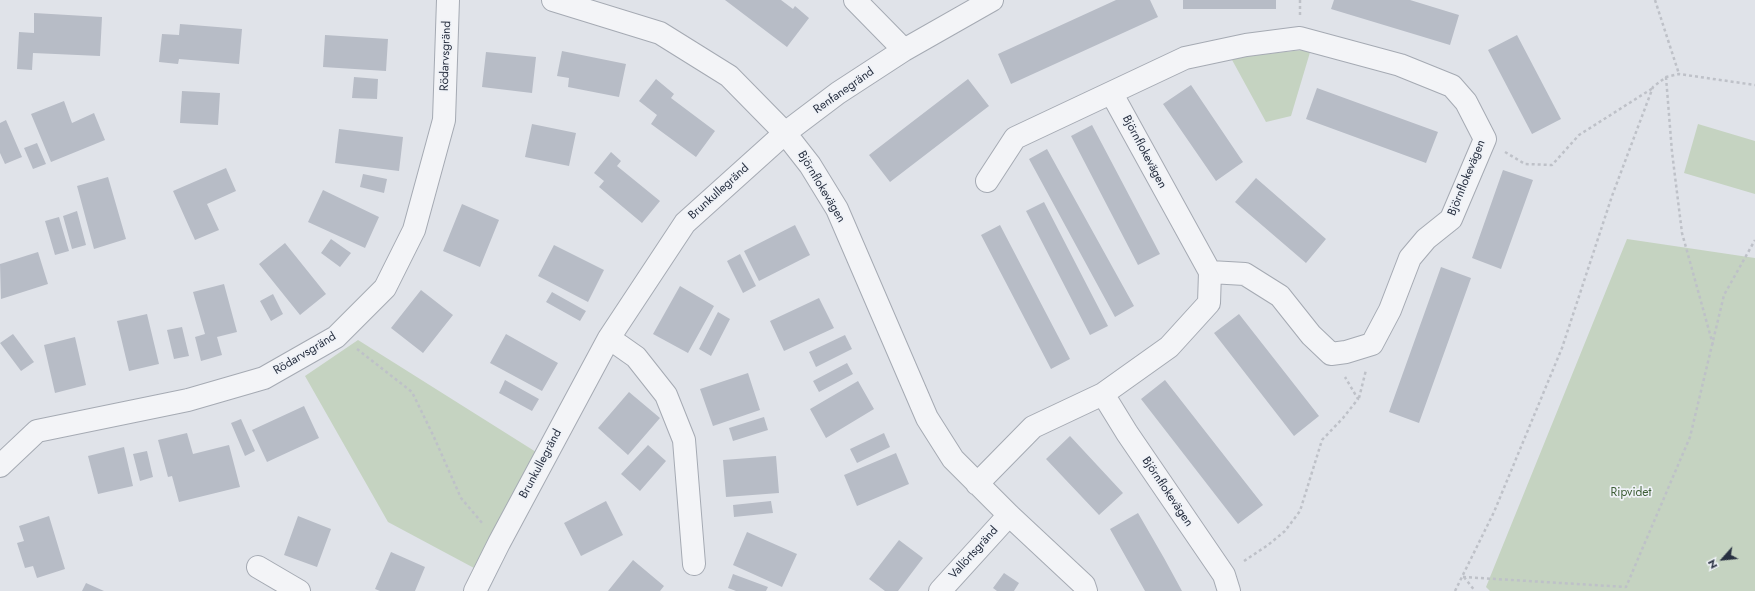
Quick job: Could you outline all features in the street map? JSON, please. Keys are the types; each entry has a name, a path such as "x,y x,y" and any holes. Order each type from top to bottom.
{"street":[{"name":"Rödarvsgränd","path":"0,466 37,431 188,400 264,378 336,337 385,288 414,230 444,120 448,0"},
{"name":"Björnflokevägen","path":"553,0 660,33 729,76 785,133 810,165 837,209 927,418 953,459 1009,515 1084,585 1086,591"},
{"path":"854,0 904,50"},
{"name":"Renfanegränd","path":"785,133 838,93 904,50 992,0"},
{"name":"Björnflokevägen","path":"987,181 1014,138 1112,94 1185,58 1246,45 1300,38 1400,66 1452,86 1466,102 1485,139 1452,219 1426,239 1410,258 1390,310 1372,344 1346,352 1331,354"},
{"name":"Björnflokevägen","path":"1112,94 1210,272"},
{"name":"Brunkullegränd","path":"475,591 499,543 609,338 685,222 785,133"},
{"path":"977,484 1033,427 1103,394 1169,347 1209,303 1210,272 1245,274 1280,296 1311,335 1331,354"},
{"path":"609,338 636,357 666,395 684,440 694,564"},
{"name":"Björnflokevägen","path":"1103,394 1226,583"},
{"name":"Vallörtsgränd","path":"940,591 1009,515"},
{"path":"258,568 299,591"}],"path":[{"path":"1655,0 1679,74"},
{"path":"1485,139 1525,164 1552,165 1579,135 1666,78 1679,74 1755,85"},
{"path":"1666,78 1682,233 1713,345"},
{"path":"1455,591 1494,512 1562,348 1612,196 1653,87"},
{"path":"1626,591 1626,587 1690,437 1724,295 1755,240"},
{"path":"336,337 356,348 412,392 434,435 461,498 499,543"},
{"path":"1226,583 1285,531 1300,511 1322,440 1343,418 1358,399 1331,354"},
{"path":"1463,577 1626,587"},
{"path":"1463,577 1474,591"}],"green space":[{"path":"1311,49 1291,116 1266,122 1231,58"},
{"path":"1698,124 1755,141 1755,194 1684,173"},
{"name":"Ripvidet","path":"1627,239 1755,258 1755,591 1490,591 1486,587"},
{"path":"358,340 536,452 474,568 388,522 305,376"}],"building":[{"path":"725,0 781,0 793,9 795,6 809,18 787,47"},
{"path":"1116,0 1150,0 1158,17 1011,84 998,54"},
{"path":"1183,0 1276,0 1276,9 1183,9"},
{"path":"1334,0 1410,0 1459,15 1450,45 1331,9"},
{"path":"34,13 102,17 100,56 33,53 32,70 17,69 19,32 34,33"},
{"path":"180,24 242,29 239,64 179,59 178,64 159,62 162,34 179,35"},
{"path":"325,35 388,39 386,71 323,67"},
{"path":"1517,35 1561,119 1532,134 1488,50"},
{"path":"562,51 626,64 619,97 568,87 569,78 557,76"},
{"path":"486,52 536,57 532,93 482,87"},
{"path":"354,77 378,79 377,99 352,98"},
{"path":"656,79 674,94 671,98 715,131 696,157 651,124 657,115 639,101"},
{"path":"968,79 989,106 890,182 869,155"},
{"path":"1191,85 1243,162 1216,181 1163,104"},
{"path":"1317,88 1438,132 1426,163 1306,119"},
{"path":"182,91 220,93 218,125 180,123"},
{"path":"64,101 72,123 94,113 105,140 51,162 31,114"},
{"path":"6,120 22,157 5,164 0,153 0,123"},
{"path":"532,124 576,133 569,166 525,157"},
{"path":"1092,125 1160,254 1138,265 1071,136"},
{"path":"339,129 403,137 399,171 335,163"},
{"path":"37,143 46,164 33,169 24,148"},
{"path":"1047,149 1134,306 1115,317 1029,159"},
{"path":"611,152 621,161 617,166 660,201 642,223 599,187 604,181 594,173"},
{"path":"226,168 236,191 207,204 219,230 195,240 173,191"},
{"path":"1503,170 1533,180 1501,269 1472,258"},
{"path":"363,174 387,179 384,193 360,187"},
{"path":"108,177 126,239 94,249 77,186"},
{"path":"1256,178 1326,239 1306,263 1235,202"},
{"path":"323,190 379,217 365,248 308,222"},
{"path":"1044,202 1108,326 1090,335 1026,211"},
{"path":"462,204 499,220 480,267 443,251"},
{"path":"77,211 86,245 72,249 63,216"},
{"path":"59,217 69,251 55,255 45,221"},
{"path":"795,225 810,255 759,281 744,251"},
{"path":"1000,225 1070,359 1051,369 981,235"},
{"path":"331,239 351,253 340,267 321,253"},
{"path":"285,243 326,294 300,315 259,264"},
{"path":"554,245 604,270 588,302 538,276"},
{"path":"38,252 48,284 1,299 0,264"},
{"path":"740,254 756,286 743,293 727,261"},
{"path":"1441,267 1471,278 1419,423 1389,412"},
{"path":"224,284 237,332 217,337 222,355 201,361 195,337 205,334 193,292"},
{"path":"680,286 714,306 688,353 653,334"},
{"path":"421,290 453,315 423,353 391,328"},
{"path":"552,292 586,311 580,321 546,302"},
{"path":"273,294 283,314 271,321 260,301"},
{"path":"819,298 834,328 784,351 770,321"},
{"path":"718,312 730,319 711,356 699,349"},
{"path":"147,314 159,364 129,371 117,321"},
{"path":"1239,314 1319,416 1294,436 1214,333"},
{"path":"182,327 189,356 174,359 167,330"},
{"path":"13,334 34,362 21,371 0,343"},
{"path":"506,334 558,363 542,391 490,363"},
{"path":"845,335 852,349 816,367 809,352"},
{"path":"75,337 86,385 55,393 44,345"},
{"path":"847,363 853,374 819,392 813,381"},
{"path":"748,373 760,410 713,426 700,389"},
{"path":"505,380 539,399 532,411 499,393"},
{"path":"1165,380 1263,505 1238,524 1141,399"},
{"path":"858,381 874,409 826,438 810,409"},
{"path":"629,392 660,418 628,455 598,428"},
{"path":"304,406 319,438 267,462 252,430"},
{"path":"764,417 768,430 733,441 729,428"},
{"path":"241,419 255,451 245,456 231,423"},
{"path":"187,433 193,454 229,445 240,487 179,502 172,476 168,477 158,440"},
{"path":"884,433 890,447 857,463 850,449"},
{"path":"1070,436 1123,493 1099,515 1046,459"},
{"path":"648,445 666,461 640,491 621,474"},
{"path":"124,447 133,486 98,494 88,456"},
{"path":"147,451 153,477 140,481 133,454"},
{"path":"896,453 909,484 857,506 844,475"},
{"path":"776,456 779,493 726,497 723,460"},
{"path":"606,501 623,535 581,556 564,523"},
{"path":"771,501 773,513 734,517 733,505"},
{"path":"1138,513 1182,591 1145,591 1110,529"},
{"path":"49,516 65,569 37,578 33,566 25,568 17,543 24,541 19,526"},
{"path":"298,516 331,529 317,567 284,555"},
{"path":"747,532 797,554 782,587 733,565"},
{"path":"899,540 923,558 898,591 885,591 869,579"},
{"path":"391,552 425,567 415,591 380,591 375,589"},
{"path":"633,560 664,586 660,591 608,591"},
{"path":"1004,573 1019,583 1014,591 997,591 993,588"},
{"path":"733,574 768,587 766,591 736,591 728,588"},
{"path":"86,583 104,591 82,591"}]}
